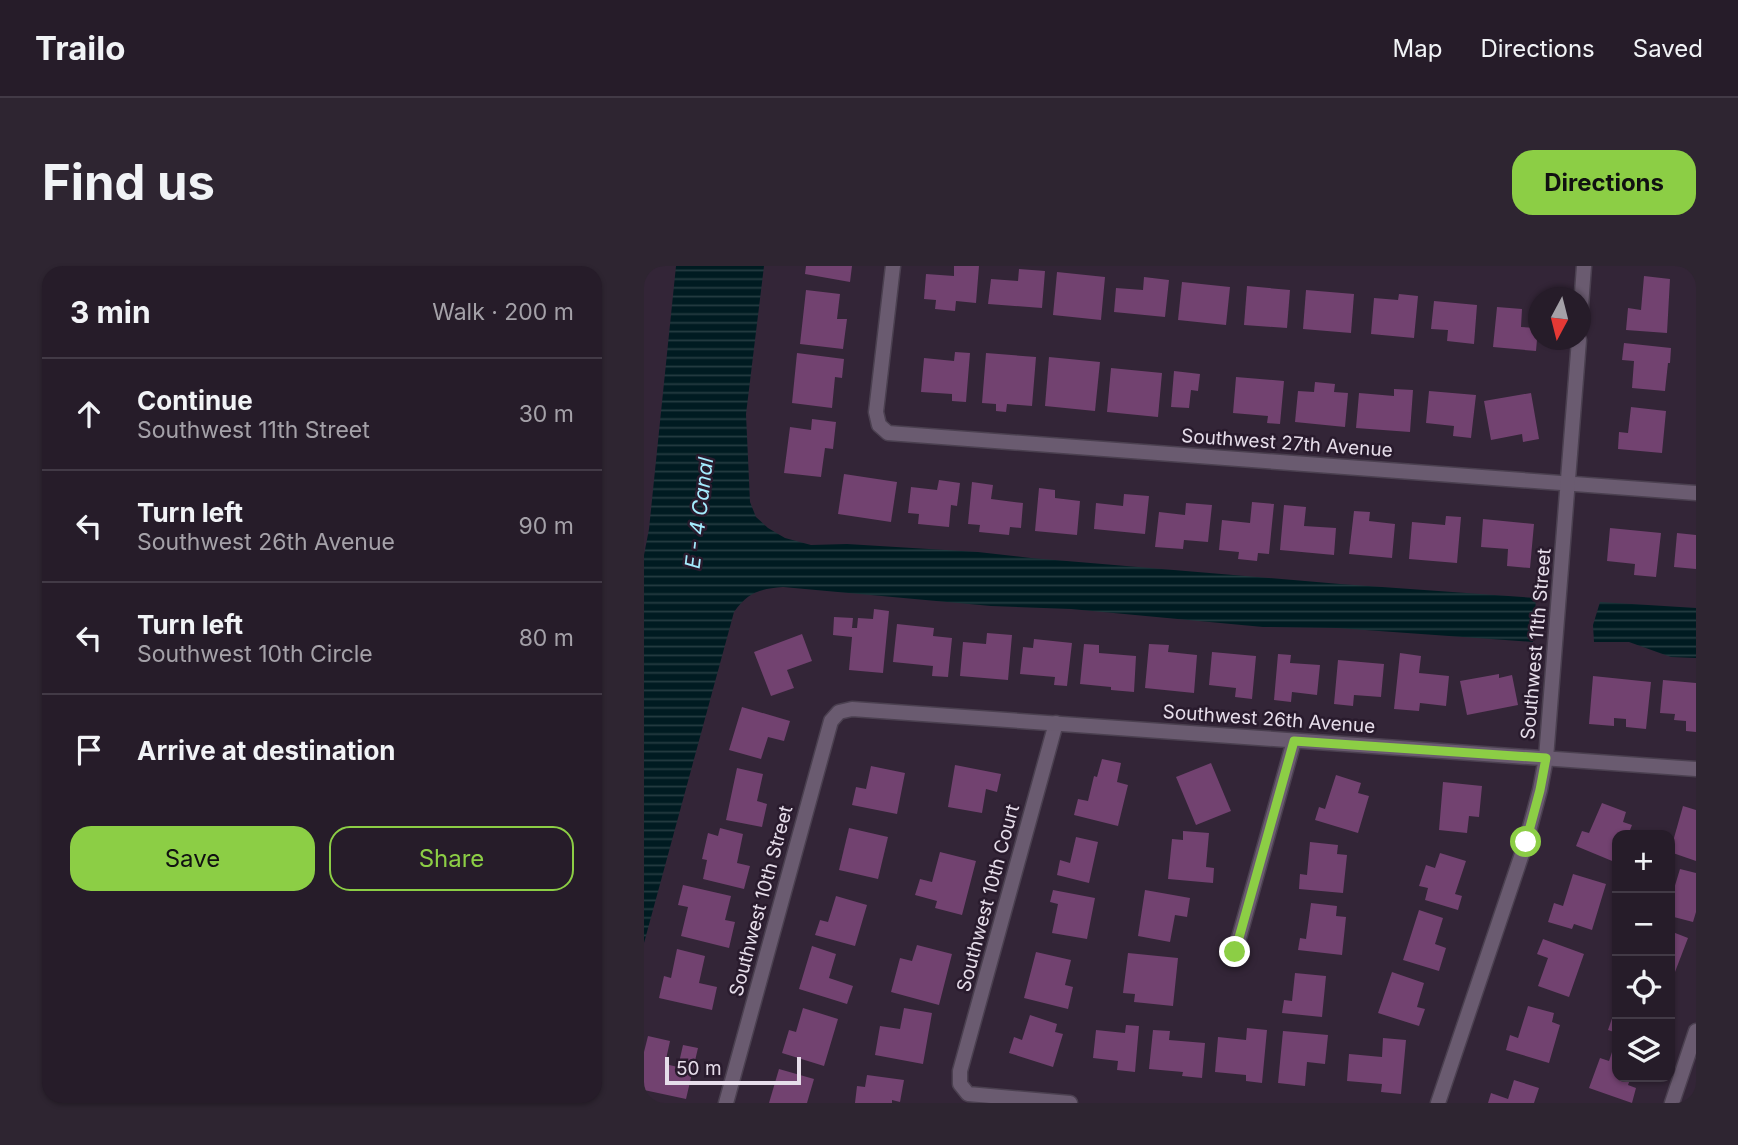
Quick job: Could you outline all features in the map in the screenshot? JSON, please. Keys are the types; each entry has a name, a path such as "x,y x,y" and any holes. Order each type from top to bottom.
{"street":[{"name":"Southwest 27th Avenue","path":"893,266 876,412 879,425 888,433 1696,492"},
{"path":"1575,266 1584,266 1582,287"},
{"name":"Southwest 11th Street","path":"1438,1103 1526,842 1546,758 1578,350"},
{"name":"Southwest 26th Avenue","path":"839,712 852,709 1696,769"},
{"name":"Southwest 10th Street","path":"726,1103 831,721 839,712"},
{"name":"Southwest 10th Court","path":"1056,723 960,1071 960,1084 968,1094 1069,1103"},
{"path":"1235,952 1294,741"},
{"path":"1672,1103 1696,1031"}],"water":[{"name":"E - 4 Canal","path":"676,266 764,266 746,414 750,502 756,517 785,538 811,545 847,544 978,552 1340,584 1536,598 1533,642 1337,628 1263,627 783,587 761,591 744,600 734,612 644,943 644,555 649,529"},
{"path":"1600,602 1696,608 1696,658 1671,657 1629,642 1594,642 1593,625"}],"building":[{"path":"806,266 852,266 850,282 805,274"},
{"path":"954,266 979,266 976,303 956,301 955,311 935,309 936,300 924,299 926,274 954,276"},
{"path":"1019,269 1045,271 1042,308 988,304 991,279 1018,281"},
{"path":"1057,272 1105,277 1101,320 1053,315"},
{"path":"1644,276 1670,279 1667,333 1626,330 1628,308 1641,310"},
{"path":"1144,277 1169,280 1165,317 1114,312 1116,288 1143,290"},
{"path":"1182,282 1230,287 1226,325 1178,320"},
{"path":"1247,286 1290,290 1287,328 1244,325"},
{"path":"806,290 840,294 837,319 847,319 843,349 800,344"},
{"path":"1306,290 1354,294 1351,333 1303,329"},
{"path":"1399,294 1418,296 1414,338 1371,334 1374,298 1398,300"},
{"path":"1434,301 1477,305 1474,344 1447,341 1448,330 1431,329"},
{"path":"1497,307 1522,309 1521,327 1528,327 1528,350 1536,351 1493,347"},
{"path":"1624,343 1671,348 1665,391 1632,388 1634,361 1622,360"},
{"path":"955,352 970,353 966,402 952,401 952,394 921,392 924,358 954,361"},
{"path":"797,353 844,359 842,378 835,377 832,408 792,403"},
{"path":"986,353 1036,357 1032,406 1007,404 1006,412 996,411 996,404 982,403"},
{"path":"1049,357 1100,362 1095,411 1045,406"},
{"path":"1111,368 1162,373 1158,417 1107,412"},
{"path":"1174,371 1200,374 1198,391 1191,390 1189,408 1171,407"},
{"path":"1236,377 1284,381 1280,424 1267,423 1268,416 1233,413"},
{"path":"1315,382 1335,384 1334,392 1348,393 1345,427 1295,422 1298,391 1314,392"},
{"path":"1394,389 1413,390 1410,432 1356,428 1359,393 1394,396"},
{"path":"1429,391 1476,395 1471,438 1453,436 1454,426 1426,423"},
{"path":"1531,393 1539,439 1523,442 1522,434 1491,440 1484,401"},
{"path":"1631,407 1666,411 1662,453 1618,449 1619,432 1628,433"},
{"path":"812,419 836,422 833,449 825,448 821,477 784,473 790,427 811,430"},
{"path":"844,474 897,482 891,522 838,514"},
{"path":"939,480 960,483 957,506 951,505 949,527 918,524 919,514 908,513 911,487 937,490"},
{"path":"972,482 993,485 991,499 1023,503 1021,528 1010,527 1009,535 979,532 980,525 968,524"},
{"path":"1039,488 1055,490 1055,498 1080,501 1077,535 1035,531"},
{"path":"1124,494 1149,496 1145,534 1094,529 1096,503 1123,506"},
{"path":"1252,502 1274,504 1269,554 1258,553 1257,561 1238,559 1239,552 1219,550 1222,520 1250,523"},
{"path":"1186,503 1212,505 1208,542 1184,540 1183,549 1155,547 1159,512 1185,515"},
{"path":"1284,505 1306,507 1304,526 1336,528 1334,555 1280,550"},
{"path":"1354,511 1370,512 1369,521 1395,524 1392,558 1349,554"},
{"path":"1446,516 1461,517 1457,563 1409,559 1412,522 1445,525"},
{"path":"1483,519 1534,524 1530,568 1507,566 1508,549 1481,547"},
{"path":"1610,528 1661,533 1656,577 1634,575 1635,564 1607,561"},
{"path":"1677,533 1696,535 1696,569 1674,567"},
{"path":"874,609 889,611 883,673 849,670 852,637 833,635 834,617 853,618 852,628 857,628 858,618 873,619"},
{"path":"897,624 934,628 933,636 952,638 948,677 932,676 933,666 893,662"},
{"path":"987,633 1012,635 1008,680 960,676 963,642 986,644"},
{"path":"802,634 812,661 787,670 794,688 771,696 754,652"},
{"path":"1034,639 1072,643 1067,686 1054,685 1055,677 1020,674 1023,647 1033,648"},
{"path":"1084,644 1099,645 1099,653 1136,656 1134,692 1080,684"},
{"path":"1149,644 1169,645 1168,652 1197,655 1194,693 1145,688"},
{"path":"1212,652 1256,656 1252,699 1235,697 1236,688 1209,685"},
{"path":"1400,653 1421,656 1419,673 1449,676 1446,706 1420,703 1419,711 1394,709"},
{"path":"1278,654 1291,655 1290,663 1320,665 1317,695 1292,692 1291,702 1274,700"},
{"path":"1338,660 1384,664 1381,697 1354,695 1353,706 1334,704"},
{"path":"1499,674 1499,678 1512,675 1518,705 1467,715 1460,681"},
{"path":"1593,676 1651,682 1646,729 1626,727 1626,719 1614,718 1614,726 1589,724"},
{"path":"1663,680 1696,683 1696,732 1686,731 1686,721 1674,720 1675,714 1660,713"},
{"path":"742,707 790,721 784,741 768,737 761,759 729,750"},
{"path":"1102,759 1121,763 1117,782 1128,785 1118,826 1074,815 1078,799 1088,801 1094,776 1097,777"},
{"path":"1211,763 1231,811 1196,825 1176,777"},
{"path":"955,765 1001,774 997,792 986,789 982,813 948,807"},
{"path":"871,766 905,773 897,814 852,805 856,787 866,789"},
{"path":"737,768 763,774 757,801 767,804 762,827 726,820"},
{"path":"1336,775 1361,783 1358,793 1369,796 1358,833 1315,820 1319,807 1325,809"},
{"path":"1443,782 1482,786 1479,817 1469,816 1467,833 1439,830"},
{"path":"1602,803 1626,812 1623,822 1632,825 1630,830 1612,830 1612,861 1576,846 1582,831 1589,833"},
{"path":"1683,806 1696,810 1696,861 1675,854 1675,834"},
{"path":"720,828 743,834 737,863 750,866 744,889 703,879 707,860 702,859 708,833 718,836"},
{"path":"849,828 888,837 878,879 839,870"},
{"path":"1183,831 1209,833 1206,867 1214,868 1213,883 1168,879 1172,839 1183,840"},
{"path":"1076,837 1098,842 1089,883 1057,875 1060,860 1070,863"},
{"path":"1310,842 1338,845 1337,854 1347,855 1343,893 1299,889 1300,874 1307,875"},
{"path":"940,852 976,861 962,915 935,908 937,901 915,895 920,879 932,882"},
{"path":"1440,853 1466,861 1455,894 1462,896 1458,910 1425,900 1428,888 1419,886 1426,865 1435,868"},
{"path":"1680,869 1696,873 1696,912 1693,922 1675,917 1675,885"},
{"path":"1573,874 1606,884 1592,930 1574,924 1572,929 1548,922 1554,903 1563,906"},
{"path":"683,885 731,896 725,920 735,922 729,948 681,936 688,907 678,905"},
{"path":"1053,890 1095,898 1087,939 1052,933 1058,904 1050,902"},
{"path":"1145,890 1190,898 1187,917 1175,915 1170,942 1138,936"},
{"path":"836,896 867,905 855,946 815,935 820,920 828,922"},
{"path":"1311,903 1337,906 1336,916 1346,917 1342,955 1298,950 1300,938 1306,939"},
{"path":"1419,910 1443,918 1435,944 1446,948 1439,971 1403,960"},
{"path":"1675,933 1688,938 1675,972"},
{"path":"1543,939 1584,954 1569,997 1538,986 1548,958 1537,954"},
{"path":"917,945 952,954 939,1005 891,992 900,958 912,961"},
{"path":"812,946 836,954 829,978 853,986 847,1004 799,989"},
{"path":"677,949 705,956 699,983 717,987 712,1010 659,998 664,976 671,978"},
{"path":"1036,952 1071,960 1065,985 1073,987 1068,1009 1024,998"},
{"path":"1128,953 1178,958 1173,1006 1134,1002 1135,994 1123,993"},
{"path":"1392,972 1424,983 1417,1007 1425,1009 1419,1026 1378,1013"},
{"path":"1295,973 1326,976 1322,1017 1282,1013 1284,1000 1292,1001"},
{"path":"1528,1006 1554,1013 1552,1022 1560,1025 1549,1063 1506,1050 1510,1035 1518,1038"},
{"path":"803,1008 838,1019 824,1066 782,1053 789,1030 796,1032"},
{"path":"904,1008 932,1013 923,1064 875,1055 880,1026 900,1029"},
{"path":"1030,1015 1057,1024 1055,1032 1063,1034 1053,1067 1009,1053 1014,1037 1022,1040"},
{"path":"1126,1025 1139,1026 1135,1072 1117,1070 1118,1061 1093,1058 1096,1030 1125,1033"},
{"path":"1247,1028 1267,1030 1262,1083 1246,1081 1246,1075 1215,1072 1218,1037 1246,1040"},
{"path":"1153,1030 1170,1031 1169,1040 1205,1043 1202,1078 1182,1076 1183,1072 1149,1069"},
{"path":"1283,1031 1328,1035 1325,1064 1307,1062 1305,1086 1278,1083"},
{"path":"648,1036 670,1041 665,1064 678,1067 683,1045 698,1048 686,1099 644,1090 644,1052"},
{"path":"1383,1038 1406,1040 1401,1094 1381,1092 1382,1084 1347,1081 1349,1054 1382,1057"},
{"path":"1612,1052 1612,1082 1629,1082 1628,1085 1636,1088 1632,1103 1589,1088 1600,1058 1609,1061"},
{"path":"779,1069 814,1079 807,1103 769,1103"},
{"path":"867,1075 904,1080 900,1102 892,1100 892,1103 855,1103 857,1086 865,1087"},
{"path":"1514,1080 1539,1088 1534,1103 1488,1103 1491,1093 1508,1099"}],"route":[{"path":"1235,952 1294,741 1546,758 1526,842"}]}
